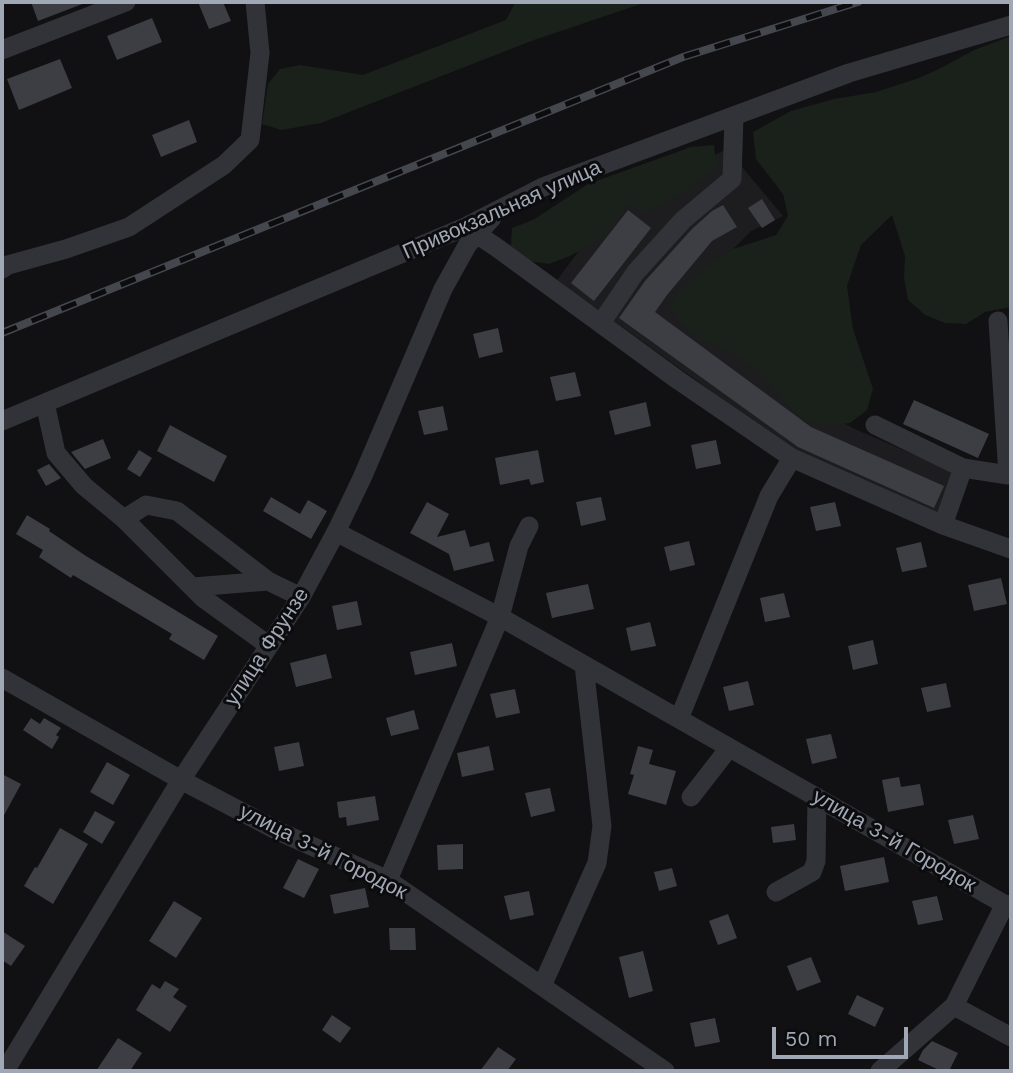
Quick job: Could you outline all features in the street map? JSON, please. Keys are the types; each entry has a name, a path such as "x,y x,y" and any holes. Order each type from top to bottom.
{"street":[{"path":"2,50 94,8 126,2"},
{"path":"2,269 129,227 224,165 250,141 260,53 255,2"},
{"name":"Привокзальная улица","path":"2,421 471,230 500,209 543,187 849,73 1011,25"},
{"path":"601,323 635,274 683,220 733,179 734,116"},
{"path":"471,230 678,380 792,458 943,525 1011,550"},
{"name":"улица Фрунзе","path":"5,1071 181,780 301,597 362,478 443,289 468,244 471,230"},
{"path":"876,425 963,468 1008,475 998,321"},
{"path":"45,403 56,453 84,486 124,519 203,597 268,645"},
{"path":"679,719 769,496 792,458"},
{"path":"943,525 963,468"},
{"path":"124,519 146,505 177,511 268,581 301,597"},
{"path":"388,880 500,617 519,546 529,526"},
{"name":"улица 3-й Городок","path":"336,532 500,617 1008,906"},
{"path":"193,587 268,581"},
{"path":"542,986 597,863 602,826 584,665"},
{"name":"улица 3-й Городок","path":"4,684 280,832 388,880 665,1071"},
{"path":"691,797 729,748"},
{"path":"776,892 812,872 816,861 817,797"},
{"path":"880,1071 954,1006 1008,906"},
{"path":"954,1006 1011,1037"}],"shaded area":[{"path":"514,2 647,2 534,40 321,123 281,130 262,124 268,84 280,69 300,65 363,75 506,20"},
{"path":"1011,36 1011,307 985,312 966,324 945,323 925,315 908,300 904,278 905,256 892,215 861,245 847,286 853,329 873,389 867,410 850,423 828,426 806,422 759,372 741,358 700,339 683,325 670,306 682,288 733,249 776,235 788,216 783,194 756,159 753,132 791,111 834,99 876,92 916,79 974,50"},
{"path":"714,145 717,168 682,193 644,214 628,203 607,235 570,256 549,264 527,261 511,246 512,228 533,220 588,184 691,147"},
{"path":"727,149 783,216 751,231 680,303 819,410 857,430 957,473 941,517 797,453 557,280 615,203"}],"building":[{"path":"31,2 84,2 85,3 38,21"},
{"path":"198,2 223,2 231,21 209,29"},
{"path":"152,18 162,42 117,60 107,36"},
{"path":"60,59 72,88 19,110 7,79"},
{"path":"189,120 197,142 161,157 152,135"},
{"path":"762,199 775,220 762,228 748,208"},
{"path":"723,205 737,227 712,241 655,312 811,427 944,486 934,508 798,447 619,318 645,281 692,229"},
{"path":"628,210 651,228 594,301 571,283"},
{"path":"498,328 503,352 479,358 473,334"},
{"path":"575,372 581,396 556,401 550,377"},
{"path":"914,400 989,434 978,458 903,424"},
{"path":"646,402 651,426 615,435 609,411"},
{"path":"443,406 448,430 424,435 418,411"},
{"path":"170,425 227,456 214,482 157,451"},
{"path":"103,439 111,458 85,469 71,452"},
{"path":"716,440 721,464 696,469 691,445"},
{"path":"139,450 152,458 140,477 127,469"},
{"path":"538,450 544,482 531,485 529,479 500,485 495,458"},
{"path":"49,464 61,478 46,486 37,470"},
{"path":"271,497 300,514 308,500 327,511 311,539 263,511"},
{"path":"601,497 606,520 581,526 576,502"},
{"path":"427,502 449,514 437,537 465,530 470,547 489,542 494,561 454,571 449,554 410,533"},
{"path":"835,502 841,526 816,531 810,507"},
{"path":"27,515 86,556 218,636 204,660 169,639 172,634 73,575 71,578 39,557 43,550 16,534"},
{"path":"689,541 695,565 670,571 664,547"},
{"path":"921,542 927,567 902,572 896,548"},
{"path":"1001,578 1007,604 974,611 968,585"},
{"path":"588,584 594,609 552,618 546,593"},
{"path":"784,593 790,617 765,622 760,598"},
{"path":"357,601 362,625 337,630 332,606"},
{"path":"650,622 656,646 631,651 626,628"},
{"path":"873,640 878,664 853,670 848,646"},
{"path":"452,643 457,666 415,675 410,652"},
{"path":"326,654 332,678 296,687 290,663"},
{"path":"748,681 754,705 729,711 723,687"},
{"path":"946,683 951,707 927,712 921,688"},
{"path":"515,689 520,713 496,718 490,694"},
{"path":"414,710 419,729 391,736 386,718"},
{"path":"31,718 40,724 44,718 61,728 52,749 23,730"},
{"path":"831,734 837,758 812,764 806,739"},
{"path":"299,742 304,766 279,771 274,747"},
{"path":"489,746 494,770 462,777 457,753"},
{"path":"638,746 653,750 649,764 676,771 666,805 628,794 634,775 630,774"},
{"path":"107,762 130,775 113,805 90,792"},
{"path":"2,774 21,784 2,819"},
{"path":"899,777 901,787 920,784 924,805 888,812 882,780"},
{"path":"550,788 555,811 531,817 525,793"},
{"path":"375,796 379,820 347,826 346,817 339,818 337,802"},
{"path":"95,811 115,822 102,844 83,832"},
{"path":"973,815 979,839 954,844 948,820"},
{"path":"794,824 796,840 773,843 771,827"},
{"path":"60,828 88,844 53,904 24,886"},
{"path":"463,844 463,869 438,870 437,845"},
{"path":"884,857 889,882 845,891 840,866"},
{"path":"298,859 319,869 304,898 283,888"},
{"path":"672,868 677,886 659,891 654,872"},
{"path":"365,888 369,907 334,914 330,895"},
{"path":"529,891 534,915 510,920 504,896"},
{"path":"937,896 943,920 918,925 912,901"},
{"path":"174,901 202,918 176,958 149,941"},
{"path":"728,914 737,938 718,945 709,921"},
{"path":"389,928 415,928 416,950 390,950"},
{"path":"2,931 25,946 11,966 2,960"},
{"path":"643,951 653,991 629,998 619,957"},
{"path":"811,957 821,982 797,991 787,966"},
{"path":"165,981 179,989 173,997 187,1006 170,1032 136,1010 152,984 160,989"},
{"path":"857,995 884,1008 875,1027 848,1014"},
{"path":"332,1015 351,1028 340,1043 322,1030"},
{"path":"715,1018 720,1042 695,1047 690,1023"},
{"path":"118,1038 142,1053 130,1071 96,1071"},
{"path":"932,1041 958,1053 949,1071 941,1071 918,1060"},
{"path":"498,1047 516,1059 507,1071 480,1071"}],"railway":[{"path":"2,333 683,57 858,2"}]}
